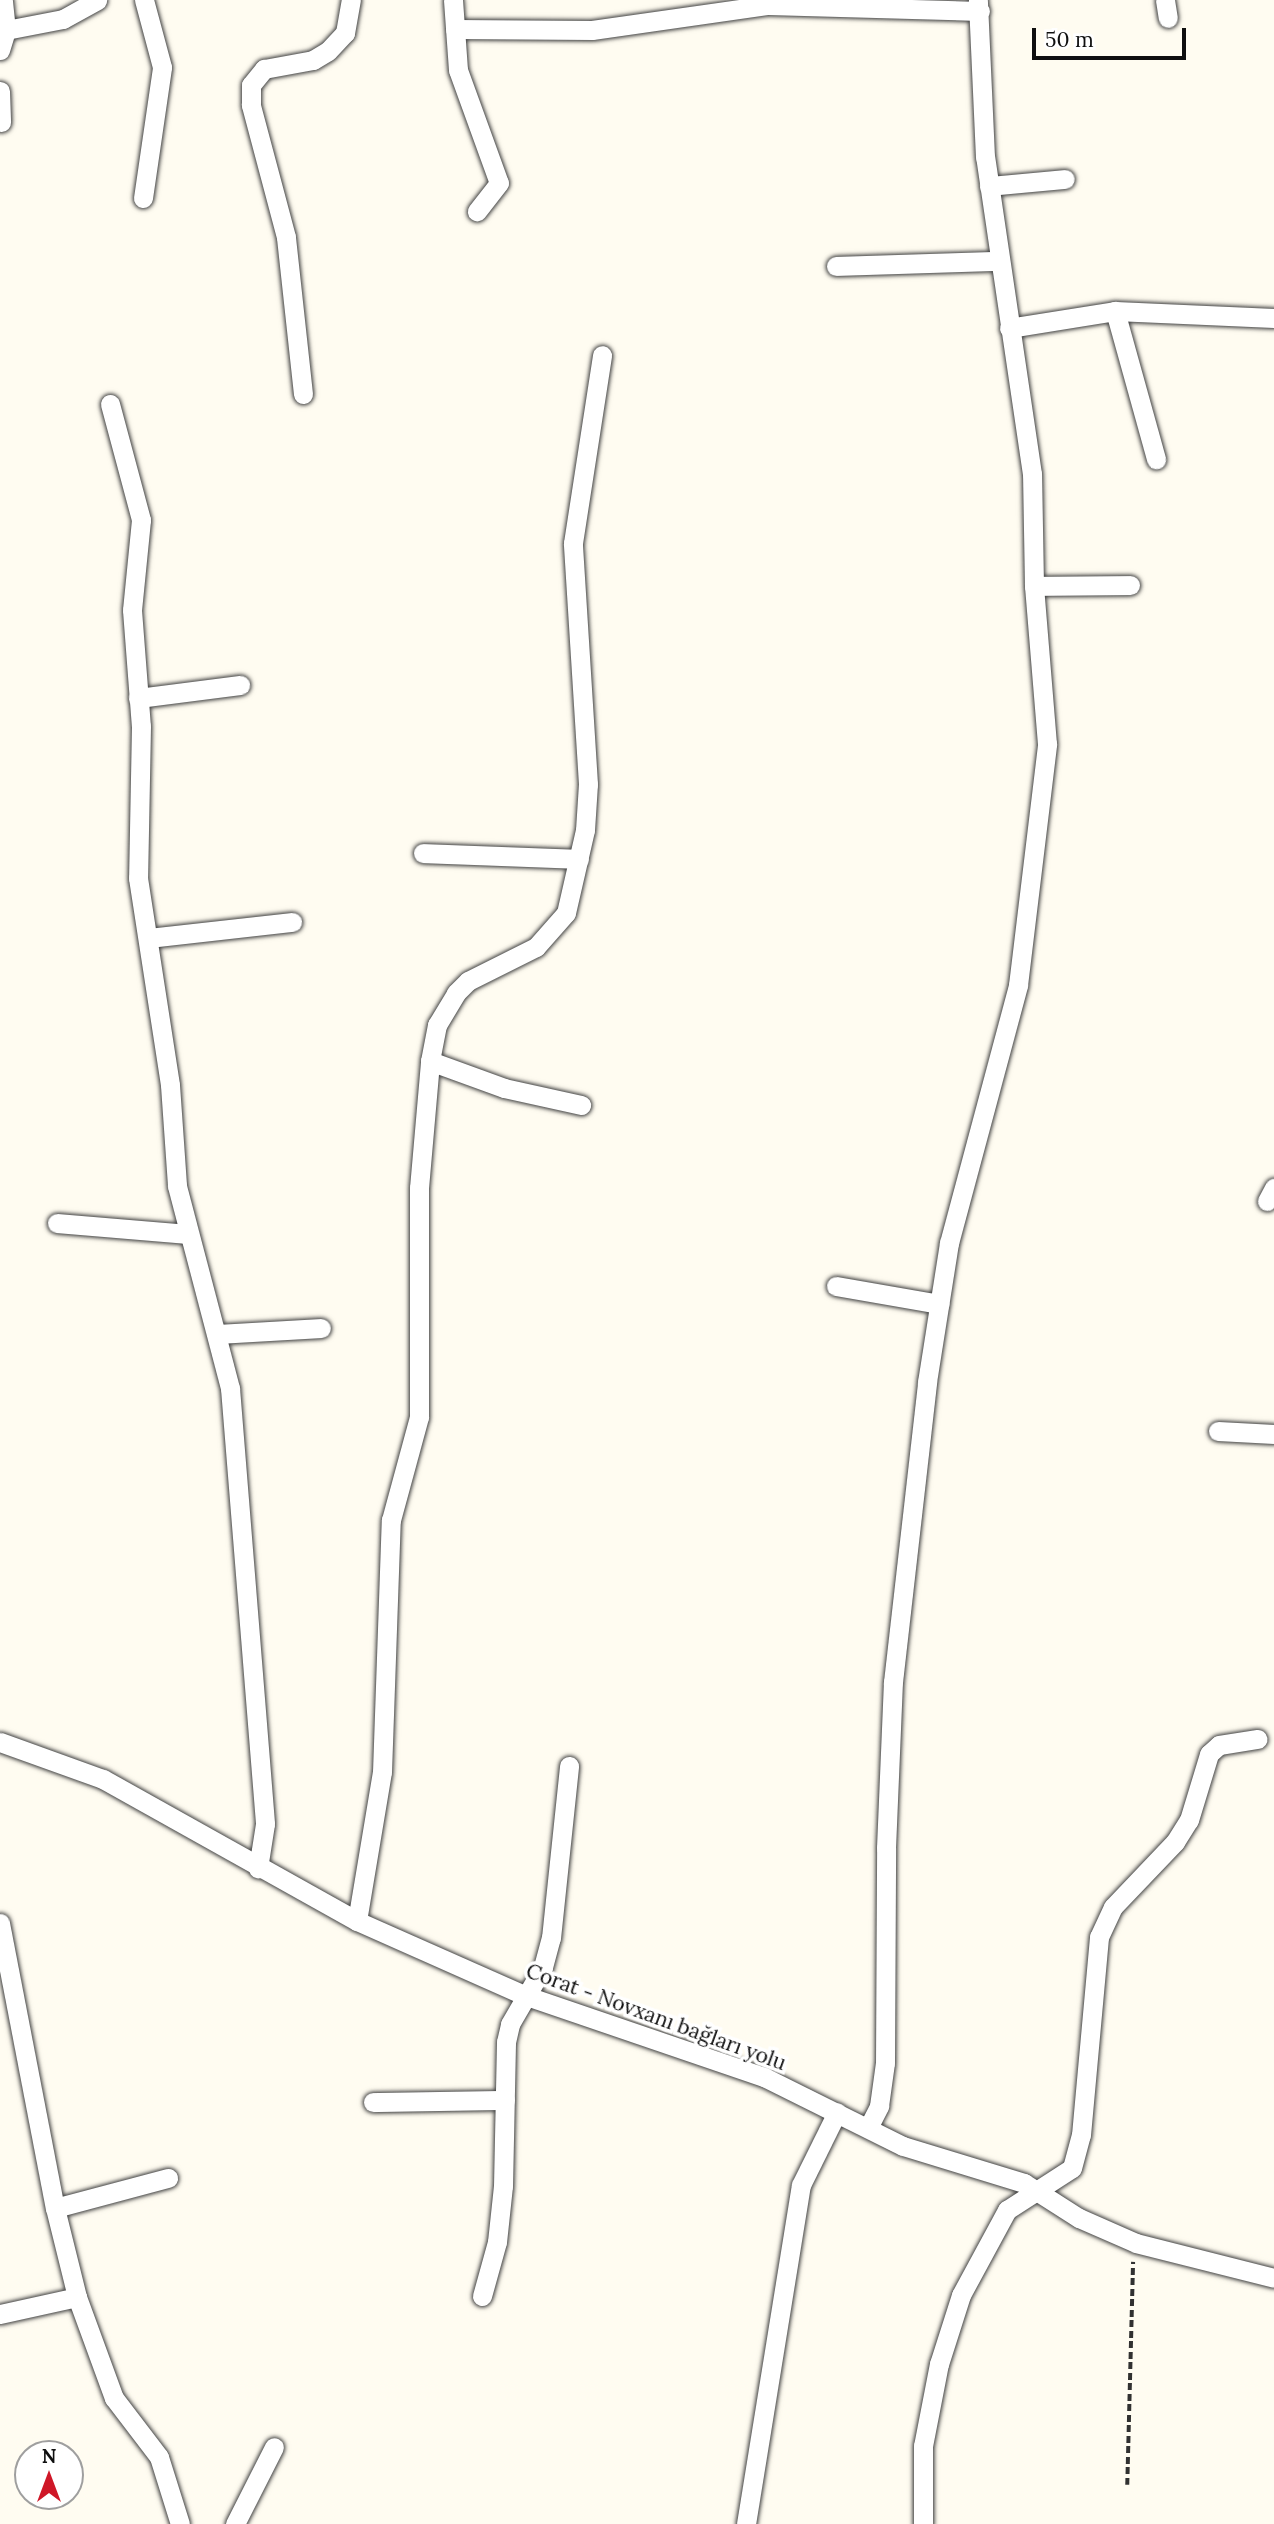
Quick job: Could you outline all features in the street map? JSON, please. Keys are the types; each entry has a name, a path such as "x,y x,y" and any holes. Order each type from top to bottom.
{"street":[{"path":"0,50 6,30 3,0"},
{"path":"6,30 62,19 97,0"},
{"path":"143,198 162,66 144,0"},
{"path":"303,394 286,237 251,104 251,85 264,69 313,60 328,51 345,33 351,0"},
{"path":"453,0 464,92 499,183 496,192 477,211"},
{"path":"455,29 592,30 798,4 979,5 989,186 1032,474 1034,586 1047,744 1043,801 1018,985 954,1222 939,1304 893,1682 886,1848 885,2063 879,2106 868,2129"},
{"path":"0,91 1,122"},
{"path":"989,186 1065,179"},
{"path":"836,266 999,261"},
{"path":"1009,327 1115,311 1274,318"},
{"path":"1115,311 1156,459"},
{"path":"357,1920 382,1772 391,1520 419,1417 419,1188 430,1061 437,1025 456,993 468,981 536,947 553,933 566,913 579,859 588,784 573,543 602,355"},
{"path":"110,404 141,520 132,610 138,698 136,853 170,1085 173,1162 188,1234 218,1334 230,1388 265,1824 258,1868"},
{"path":"1034,586 1130,585"},
{"path":"138,698 240,685"},
{"path":"423,853 579,859"},
{"path":"149,938 292,922"},
{"path":"430,1061 504,1088 581,1105"},
{"path":"57,1223 188,1234"},
{"path":"836,1286 939,1304"},
{"path":"218,1334 321,1328"},
{"path":"1218,1432 1274,1434"},
{"path":"923,2524 923,2446 939,2364 961,2295 1007,2210 1034,2189 1072,2168 1081,2135 1093,1970 1099,1937 1113,1907 1175,1842 1189,1820 1209,1754 1219,1745 1258,1739"},
{"name":"Corat - Novxanı bağları yolu","path":"0,1742 103,1779 258,1868 357,1920 524,1995 579,2017 722,2061 944,2162 1034,2189 1079,2218 1136,2243 1274,2277"},
{"path":"482,2296 499,2220 506,2042 524,1995 543,1967 551,1938 569,1766"},
{"path":"0,1923 55,2208 77,2297 114,2398 159,2458 180,2524"},
{"path":"373,2102 505,2100"},
{"path":"746,2524 801,2185 837,2112"},
{"path":"55,2208 168,2178"},
{"path":"0,2314 77,2297"},
{"path":"235,2524 274,2447"}],"path":[{"path":"1127,2485 1136,2243"}]}
